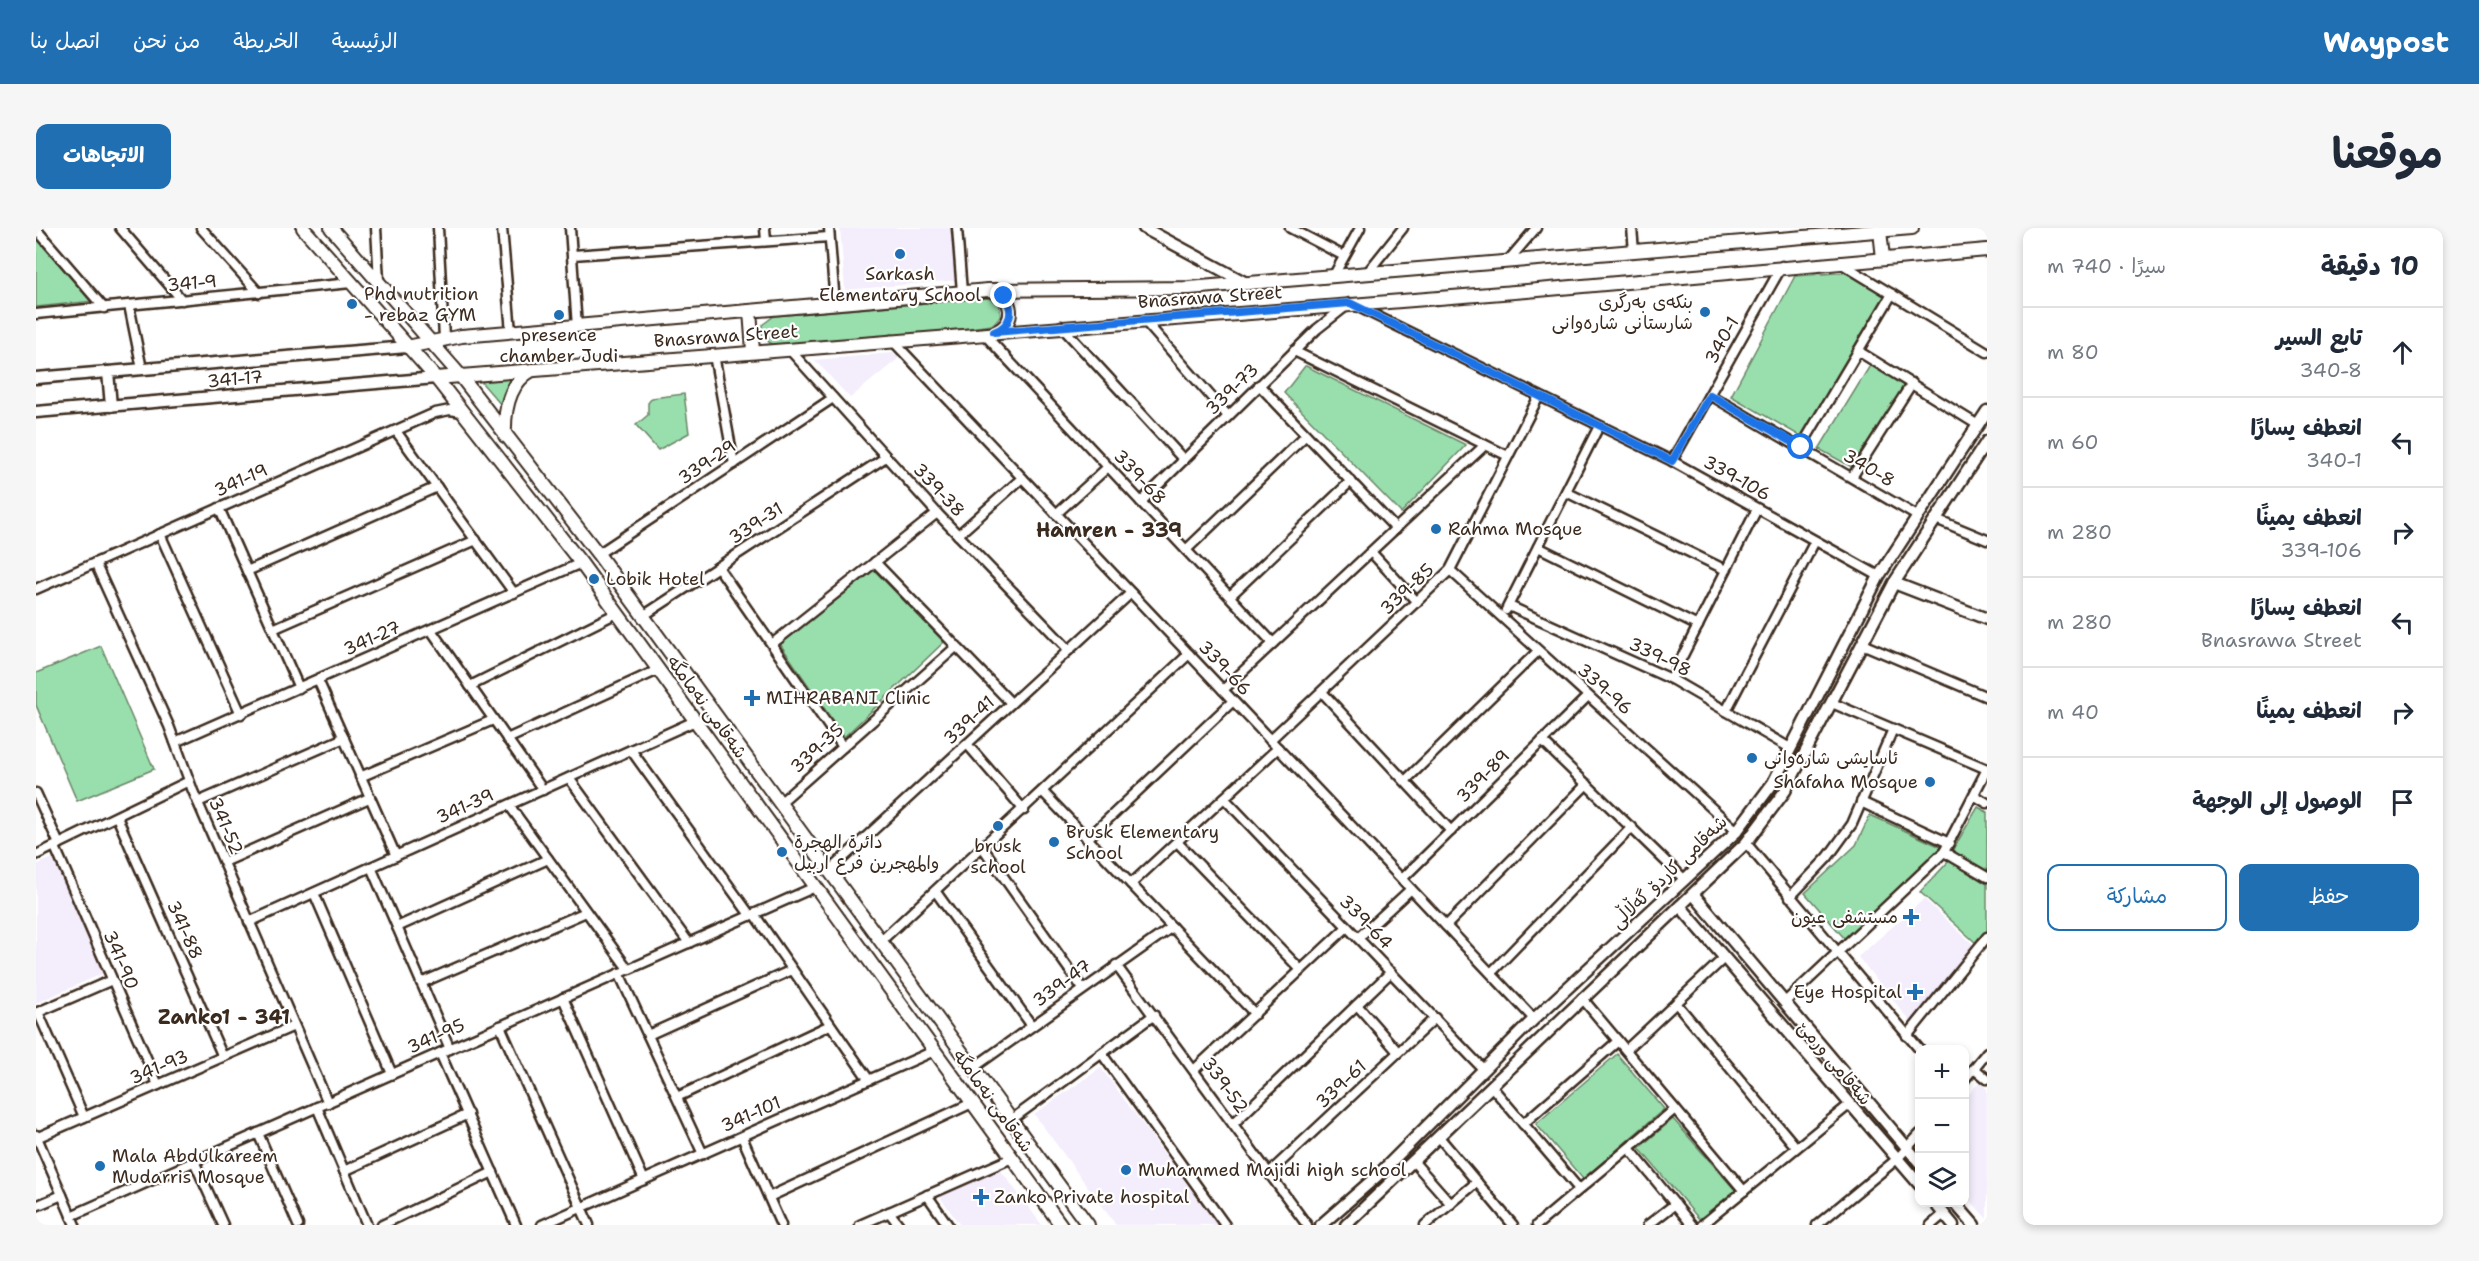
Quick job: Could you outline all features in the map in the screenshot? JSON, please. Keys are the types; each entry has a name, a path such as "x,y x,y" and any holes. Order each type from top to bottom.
{"main road":[{"name":"شەقامی نەمامگە","path":"303,228 436,378 581,563 1061,1225"},
{"name":"شەقامی نەمامگە","path":"331,228 459,374 598,554 1088,1225"},
{"name":"Bnasrawa Street","path":"407,347 444,338 962,292 1189,288 1634,251 1835,231 1911,228"},
{"path":"1880,231 1883,258"},
{"name":"Bnasrawa Street","path":"436,378 459,374 1527,291 1782,266 1987,250"},
{"path":"988,290 1002,294 1010,307 1008,322 988,332"},
{"path":"750,311 753,351"},
{"path":"506,437 505,422 511,393 520,377 535,368"},
{"path":"782,841 799,829"},
{"path":"899,1002 916,990"}],"street":[{"path":"120,228 182,300"},
{"path":"201,228 259,293"},
{"path":"376,228 379,283"},
{"path":"438,228 444,338"},
{"path":"502,228 511,332"},
{"path":"570,228 577,327"},
{"path":"765,228 766,241"},
{"path":"957,228 962,292"},
{"path":"1144,228 1246,284"},
{"path":"1290,228 1344,256"},
{"path":"1334,275 1360,228"},
{"path":"1367,273 1403,228"},
{"path":"1507,262 1536,228"},
{"path":"1632,228 1634,251"},
{"path":"36,229 104,308"},
{"path":"573,255 766,241 829,233 835,304"},
{"path":"1839,262 1987,352"},
{"name":"340-1","path":"1672,461 1782,266"},
{"name":"341-9","path":"36,314 351,283"},
{"path":"1801,447 1892,294"},
{"name":"339-73","path":"1141,502 1317,329 1350,303"},
{"name":"339-106","path":"1350,303 1672,461 1879,576"},
{"path":"129,305 142,369"},
{"path":"1144,320 1228,416"},
{"path":"1061,326 1184,460"},
{"name":"339-68","path":"988,332 1108,467 1273,643"},
{"name":"339-66","path":"892,340 1534,1019"},
{"name":"341-17","path":"36,378 407,347"},
{"name":"339-38","path":"789,349 958,536 1069,651"},
{"path":"1294,351 1508,456"},
{"path":"1858,351 1978,425"},
{"path":"714,355 734,464"},
{"path":"108,372 111,406"},
{"name":"341-17","path":"36,412 436,378"},
{"path":"1852,477 1912,383"},
{"path":"1260,385 1396,529"},
{"name":"340-8","path":"1710,395 1917,516"},
{"name":"339-85","path":"1270,740 1450,570 1539,396"},
{"name":"339-29","path":"598,554 833,398"},
{"name":"341-19","path":"36,589 435,413 450,410 462,412"},
{"name":"شەقامی کاردۆ گەڵاڵی","path":"1321,1225 1377,1176 1534,1019 1605,956 1737,831 1773,783 1879,576 1987,411"},
{"path":"1500,616 1509,606 1599,426"},
{"path":"396,431 513,593"},
{"path":"1186,550 1306,435"},
{"name":"شەقامی کاردۆ گەڵاڵی","path":"1346,1225 1746,843 1785,791 1894,583 1987,441"},
{"path":"1223,690 1485,445"},
{"name":"339-31","path":"644,616 886,458"},
{"path":"1056,514 1108,467"},
{"path":"958,536 1022,478"},
{"path":"1230,596 1351,482"},
{"path":"247,571 437,487"},
{"path":"1566,492 1726,570"},
{"path":"1931,497 1944,505"},
{"path":"219,508 299,688"},
{"path":"1671,679 1757,509"},
{"path":"772,644 937,513"},
{"path":"1936,519 1987,540"},
{"path":"160,534 241,714"},
{"path":"273,629 476,540"},
{"path":"1726,711 1815,541"},
{"path":"1538,547 1698,626"},
{"path":"1371,552 1417,602"},
{"path":"875,562 1011,703"},
{"name":"341-52","path":"95,563 175,742 189,781 328,1103"},
{"name":"341-27","path":"175,742 581,563"},
{"path":"718,567 843,747"},
{"name":"339-96","path":"1450,570 1737,831"},
{"path":"1894,583 1987,619"},
{"name":"339-41","path":"829,871 1131,593"},
{"name":"339-98","path":"1509,606 1671,679 1790,748"},
{"path":"470,686 617,613"},
{"path":"431,630 543,790"},
{"path":"1862,644 1987,697"},
{"name":"339-35","path":"780,803 957,646"},
{"path":"1404,781 1538,651"},
{"path":"881,941 1189,654"},
{"path":"507,739 658,670"},
{"path":"318,680 396,856"},
{"path":"1322,692 1451,831"},
{"name":"339-89","path":"1402,879 1588,696"},
{"path":"1087,838 1233,701"},
{"path":"1785,1002 1944,852 1987,769 1832,703"},
{"path":"360,777 493,720"},
{"name":"341-39","path":"249,922 695,721"},
{"path":"1790,897 1840,843 1893,729"},
{"path":"198,802 344,738"},
{"path":"1542,741 1685,880"},
{"path":"967,744 1024,810"},
{"path":"1131,884 1278,748"},
{"path":"631,750 792,970 869,1080"},
{"path":"569,778 688,943"},
{"path":"36,855 189,781"},
{"path":"1446,926 1587,784"},
{"path":"1043,792 1255,1014"},
{"name":"341-90","path":"36,793 112,980 158,1085"},
{"path":"1974,795 1987,803"},
{"path":"224,862 369,798"},
{"name":"339-64","path":"1224,798 1483,1069"},
{"path":"1861,802 1949,843"},
{"path":"509,805 628,969"},
{"name":"341-88","path":"117,817 223,1057"},
{"path":"1491,973 1632,827"},
{"path":"1177,842 1301,970"},
{"path":"1746,843 1916,1045"},
{"path":"983,848 1083,989"},
{"path":"1944,852 1987,877"},
{"path":"397,927 548,859"},
{"path":"371,867 450,1048"},
{"name":"341-95","path":"71,1216 815,887"},
{"path":"1358,938 1411,889"},
{"path":"936,892 1032,1026"},
{"path":"314,893 392,1074"},
{"name":"شەقامی ورمێ","path":"1694,895 1915,1157"},
{"name":"شەقامی ورمێ","path":"1680,906 1915,1179"},
{"path":"421,983 586,912"},
{"name":"339-47","path":"973,1068 1172,927"},
{"path":"1194,1070 1347,927"},
{"path":"1908,1036 1987,938"},
{"path":"1605,956 1616,966"},
{"path":"1626,1050 1724,958"},
{"name":"339-52","path":"1116,965 1307,1225"},
{"path":"648,1035 792,970"},
{"path":"1233,1124 1391,972"},
{"path":"620,973 703,1154"},
{"path":"84,1117 37,1012 112,980"},
{"path":"563,998 644,1180"},
{"path":"1582,998 1744,1191"},
{"path":"1676,1003 1796,1148"},
{"path":"1357,1005 1398,1052"},
{"path":"1011,1120 1154,1015"},
{"name":"339-61","path":"1269,1173 1435,1018"},
{"path":"677,1097 830,1025"},
{"name":"341-93","path":"36,1137 294,1026"},
{"path":"500,1026 589,1225"},
{"path":"1523,1124 1618,1041"},
{"name":"341-101","path":"542,1225 934,1051"},
{"path":"1969,1075 1987,1052"},
{"path":"440,1053 516,1225"},
{"path":"1102,1054 1225,1225"},
{"path":"1974,1068 1987,1079"},
{"path":"1491,1086 1579,1189"},
{"path":"769,1197 972,1102"},
{"path":"1702,1225 1849,1104"},
{"path":"317,1107 367,1225"},
{"path":"1537,1225 1675,1109"},
{"path":"344,1171 468,1114"},
{"path":"258,1133 298,1225"},
{"path":"36,1137 75,1225"},
{"path":"742,1137 782,1225"},
{"path":"1439,1137 1513,1225"},
{"path":"1817,1225 1897,1159 1915,1139"},
{"path":"1629,1148 1692,1225"},
{"path":"860,1225 1012,1158"},
{"path":"194,1161 223,1225"},
{"path":"1413,1161 1451,1204"},
{"path":"382,1225 493,1172"},
{"path":"1425,1225 1477,1182"},
{"path":"36,1206 62,1195"},
{"path":"927,1195 948,1225"},
{"path":"1648,1225 1675,1204"},
{"path":"1938,1207 1953,1225"},
{"path":"1958,1207 1974,1225"},
{"path":"890,1212 899,1225"},
{"path":"1931,1225 1944,1214"}],"shaded area":[{"name":"Sarkash Elementary School","path":"840,228 955,228 959,280 845,290"},
{"path":"893,353 899,358 850,398 815,360"},
{"path":"53,858 104,973 36,1003 36,865"},
{"name":"Eye Hospital","path":"1924,899 1979,950 1915,1027 1858,957"},
{"name":"Muhammed Majidi high school","path":"1101,1068 1217,1225 1116,1225 1034,1114"},
{"path":"1979,1082 1987,1089 1987,1219 1969,1199 1969,1094"},
{"name":"Zanko Private hospital","path":"999,1168 1042,1225 960,1225 940,1194"}],"green space":[{"path":"36,233 94,301 36,307"},
{"path":"1849,272 1893,298 1807,440 1731,396 1795,276"},
{"path":"988,298 999,303 1001,316 992,325 940,332 773,346 762,335 762,325 774,316"},
{"path":"1871,364 1914,389 1859,471 1819,449"},
{"path":"1305,366 1466,445 1401,513 1284,393"},
{"path":"514,378 503,407 482,383 485,379"},
{"path":"684,394 689,433 658,450 636,425 648,415 648,403 652,398"},
{"path":"874,570 944,642 844,737 780,644"},
{"path":"101,646 154,769 77,801 36,705 36,673"},
{"path":"1978,807 1987,812 1987,872 1952,851"},
{"path":"1870,815 1941,847 1845,939 1805,893 1856,845"},
{"path":"1950,860 1987,884 1987,931 1977,944 1920,892"},
{"path":"1617,1054 1664,1109 1583,1179 1536,1124"},
{"path":"1673,1119 1736,1191 1699,1219 1639,1148"}],"place":[{"name":"Sarkash Elementary School","path":"900,254"},
{"name":"Phd nutrition - rebaz GYM","path":"352,304"},
{"name":"بنكەی بەرگری شارستانی شارەوانی","path":"1705,312"},
{"name":"presence chamber Judi","path":"559,315"},
{"name":"Rahma Mosque","path":"1436,529"},
{"name":"Lobik Hotel","path":"594,579"},
{"name":"MIHRABANI Clinic","path":"752,698"},
{"name":"ئاسایشی شارەوانی","path":"1752,758"},
{"name":"Shafaha Mosque","path":"1930,782"},
{"name":"brusk school","path":"998,826"},
{"name":"Brusk Elementary School","path":"1054,842"},
{"name":"دائرة الهجرة والمهجرين فرع اربيل","path":"782,852"},
{"name":"مستشفى عيون","path":"1911,917"},
{"name":"Eye Hospital","path":"1915,992"},
{"name":"Mala Abdulkareem Mudarris Mosque","path":"100,1166"},
{"name":"Muhammed Majidi high school","path":"1126,1170"},
{"name":"Zanko Private hospital","path":"981,1197"}],"district":[{"name":"Hamren - 339","path":"1109,530"},
{"name":"Zanko1 - 341","path":"224,1017"}],"route":[{"path":"1004,296 1011,313 1004,327 994,332 1350,303 1672,461 1710,395 1801,447"}]}
